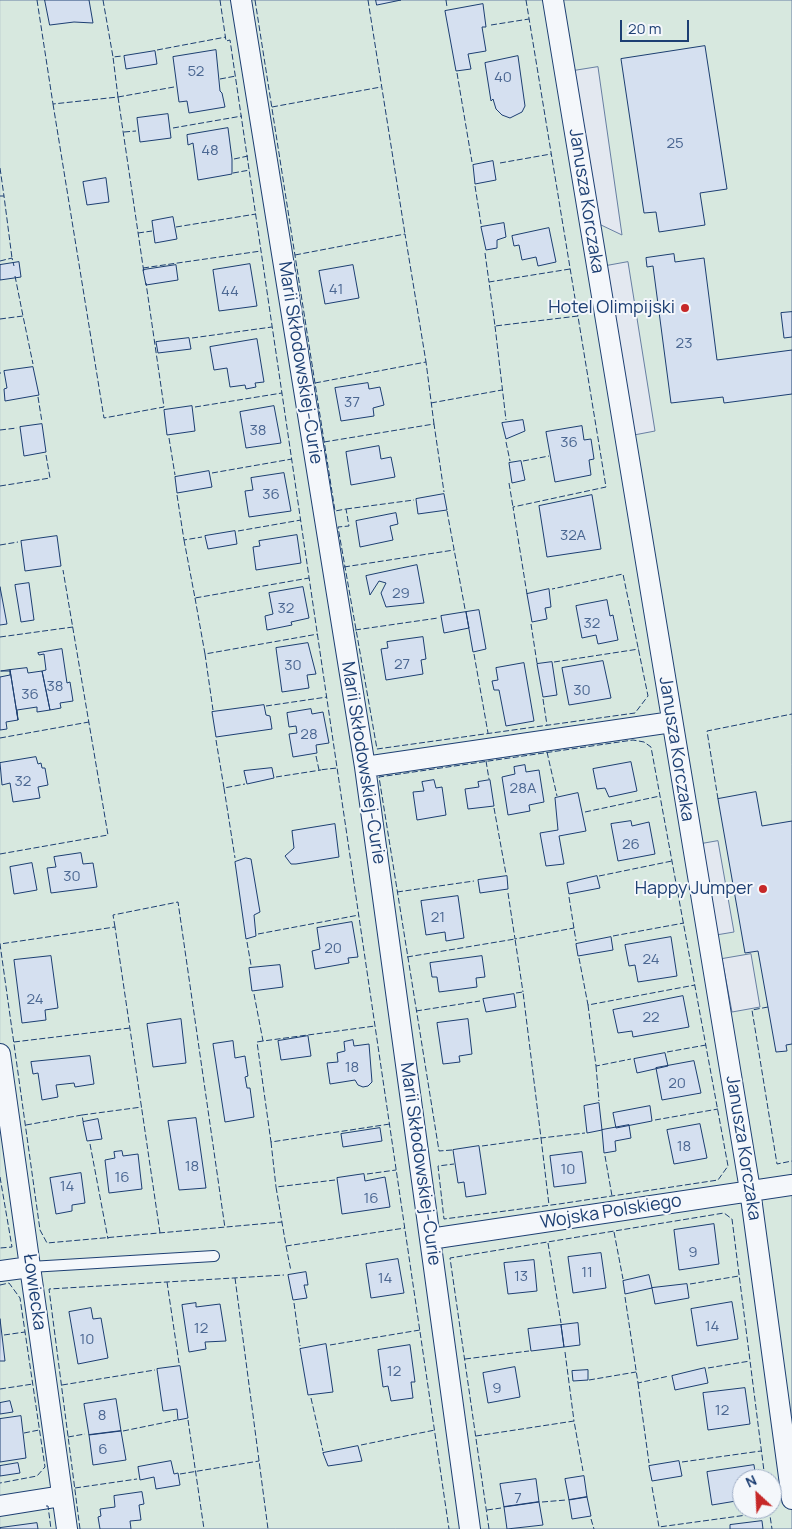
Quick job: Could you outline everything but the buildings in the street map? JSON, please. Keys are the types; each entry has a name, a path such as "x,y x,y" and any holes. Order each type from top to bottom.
{"street":[{"name":"Marii Skłodowskiej-Curie","path":"241,0 365,767 470,1529"},
{"name":"Janusza Korczaka","path":"553,0 750,1190 792,1499"},
{"path":"365,767 672,722"},
{"name":"Łowiecka","path":"0,1054 67,1529"},
{"name":"Wojska Polskiego","path":"430,1239 792,1185"},
{"path":"0,1271 30,1267"},
{"path":"0,1506 62,1496"}],"lane":[{"path":"30,1267 214,1256"}],"shaded area":[{"path":"0,0 792,0 792,1529 0,1529"},
{"path":"598,67 622,235 599,224 573,71"},
{"path":"628,262 655,431 634,435 606,266"},
{"path":"718,841 734,932 716,935 701,844"},
{"path":"751,954 760,1007 732,1012 722,959"}],"fence":[{"path":"37,0 53,104 118,97 113,57"},
{"path":"103,0 113,57 122,56"},
{"path":"220,0 226,41 230,40 449,1529"},
{"path":"255,0 335,511 346,509 349,526 338,527 377,749 635,713 648,696 623,574 552,589"},
{"path":"368,0 405,234"},
{"path":"446,0 447,7"},
{"path":"526,0 606,487 513,507 527,594"},
{"path":"491,25 529,19"},
{"path":"157,50 226,37"},
{"path":"457,73 472,162"},
{"path":"220,79 236,76"},
{"path":"118,97 174,87"},
{"path":"272,107 381,87"},
{"path":"118,97 144,273"},
{"path":"53,104 104,418 164,407 146,283"},
{"path":"173,128 242,116"},
{"path":"124,132 136,131"},
{"path":"500,163 551,154"},
{"path":"234,159 248,156"},
{"path":"0,168 4,196"},
{"path":"233,173 250,170"},
{"path":"475,186 481,224"},
{"path":"0,196 4,196 12,258"},
{"path":"176,227 256,214"},
{"path":"138,233 152,231"},
{"path":"295,255 405,234 426,362"},
{"path":"143,268 261,251"},
{"path":"485,253 489,282"},
{"path":"0,261 12,258 14,266"},
{"path":"570,269 489,282 495,326 578,316"},
{"path":"15,276 23,316"},
{"path":"0,319 23,316 33,364"},
{"path":"495,326 506,420"},
{"path":"192,338 272,327"},
{"path":"315,383 426,362 434,424"},
{"path":"431,403 502,390"},
{"path":"195,407 282,393"},
{"path":"38,397 42,422"},
{"path":"324,442 434,424 444,492"},
{"path":"0,430 17,428"},
{"path":"169,438 175,475"},
{"path":"506,442 510,461"},
{"path":"0,486 50,478 46,455"},
{"path":"523,461 549,456"},
{"path":"212,473 292,459"},
{"path":"509,483 513,507"},
{"path":"177,495 184,540 202,537"},
{"path":"346,509 414,500"},
{"path":"447,511 465,609"},
{"path":"238,531 301,520"},
{"path":"184,540 195,598 309,578"},
{"path":"0,545 18,542"},
{"path":"344,567 454,550"},
{"path":"0,854 108,835 63,570"},
{"path":"195,598 205,654 318,634"},
{"path":"355,630 438,618"},
{"path":"531,624 537,663"},
{"path":"0,637 73,627"},
{"path":"554,662 639,649"},
{"path":"205,654 213,710"},
{"path":"474,654 488,733"},
{"path":"266,706 327,697"},
{"path":"543,699 547,725"},
{"path":"718,799 707,731 792,714"},
{"path":"0,738 89,722"},
{"path":"216,740 224,788 245,784"},
{"path":"452,1150 439,1151 379,777 633,740 644,742 651,747 728,1166 718,1180 444,1219 438,1166 454,1164"},
{"path":"547,752 557,796"},
{"path":"316,756 319,770 337,768"},
{"path":"486,761 489,779"},
{"path":"276,777 321,770"},
{"path":"224,788 235,858"},
{"path":"585,812 660,796"},
{"path":"494,808 506,874"},
{"path":"599,876 672,861"},
{"path":"397,892 474,881"},
{"path":"508,893 515,939 574,928"},
{"path":"569,897 576,941"},
{"path":"115,927 113,915 178,902 225,1228"},
{"path":"258,934 359,915"},
{"path":"613,936 684,923"},
{"path":"160,1233 115,927 0,944 40,1230 47,1243 282,1222"},
{"path":"407,957 515,939 523,992"},
{"path":"247,942 251,965"},
{"path":"579,958 588,1005 695,985"},
{"path":"516,993 523,992 541,1138 585,1133"},
{"path":"254,994 263,1041 375,1026"},
{"path":"416,1011 480,1001"},
{"path":"588,1005 596,1066 631,1059"},
{"path":"768,1007 752,1010 777,1164 792,1161"},
{"path":"14,1042 130,1028"},
{"path":"263,1041 257,1042 271,1142 390,1124"},
{"path":"667,1052 706,1045"},
{"path":"596,1066 599,1101"},
{"path":"82,1115 142,1107"},
{"path":"655,1120 718,1109"},
{"path":"26,1125 82,1115 83,1121"},
{"path":"482,1146 541,1138 549,1205"},
{"path":"271,1142 276,1187"},
{"path":"90,1144 108,1239"},
{"path":"605,1156 612,1196"},
{"path":"367,1174 396,1170"},
{"path":"0,1177 12,1247 0,1248"},
{"path":"335,1180 276,1187 286,1246 405,1228"},
{"path":"489,1529 450,1258 724,1213 732,1219 764,1469"},
{"path":"614,1232 623,1279"},
{"path":"548,1243 561,1323"},
{"path":"286,1246 291,1271"},
{"path":"80,1529 49,1289 284,1275"},
{"path":"690,1284 739,1276"},
{"path":"235,1278 268,1529"},
{"path":"167,1282 179,1363"},
{"path":"0,1285 9,1283 20,1298 45,1467 37,1476 0,1483"},
{"path":"625,1297 638,1383 669,1376"},
{"path":"294,1303 300,1346"},
{"path":"330,1345 420,1330"},
{"path":"4,1335 25,1332"},
{"path":"465,1359 529,1351"},
{"path":"565,1352 574,1421"},
{"path":"708,1368 750,1361"},
{"path":"62,1385 155,1370"},
{"path":"589,1380 636,1372"},
{"path":"638,1383 649,1463"},
{"path":"0,1389 33,1384"},
{"path":"311,1398 323,1451"},
{"path":"123,1431 177,1420"},
{"path":"188,1420 204,1529"},
{"path":"476,1436 574,1421 583,1471"},
{"path":"24,1433 39,1430"},
{"path":"361,1445 435,1430"},
{"path":"68,1437 85,1434"},
{"path":"682,1462 761,1451"},
{"path":"180,1474 259,1461"},
{"path":"75,1488 137,1479"},
{"path":"652,1487 659,1527 732,1517"},
{"path":"542,1502 566,1500"},
{"path":"46,1506 48,1506 51,1529"},
{"path":"487,1510 501,1508"},
{"path":"591,1519 594,1529"},
{"path":"770,1519 772,1529"}],"place":[{"name":"Hotel Olimpijski","path":"685,308"},
{"name":"Happy Jumper","path":"763,889"}]}
